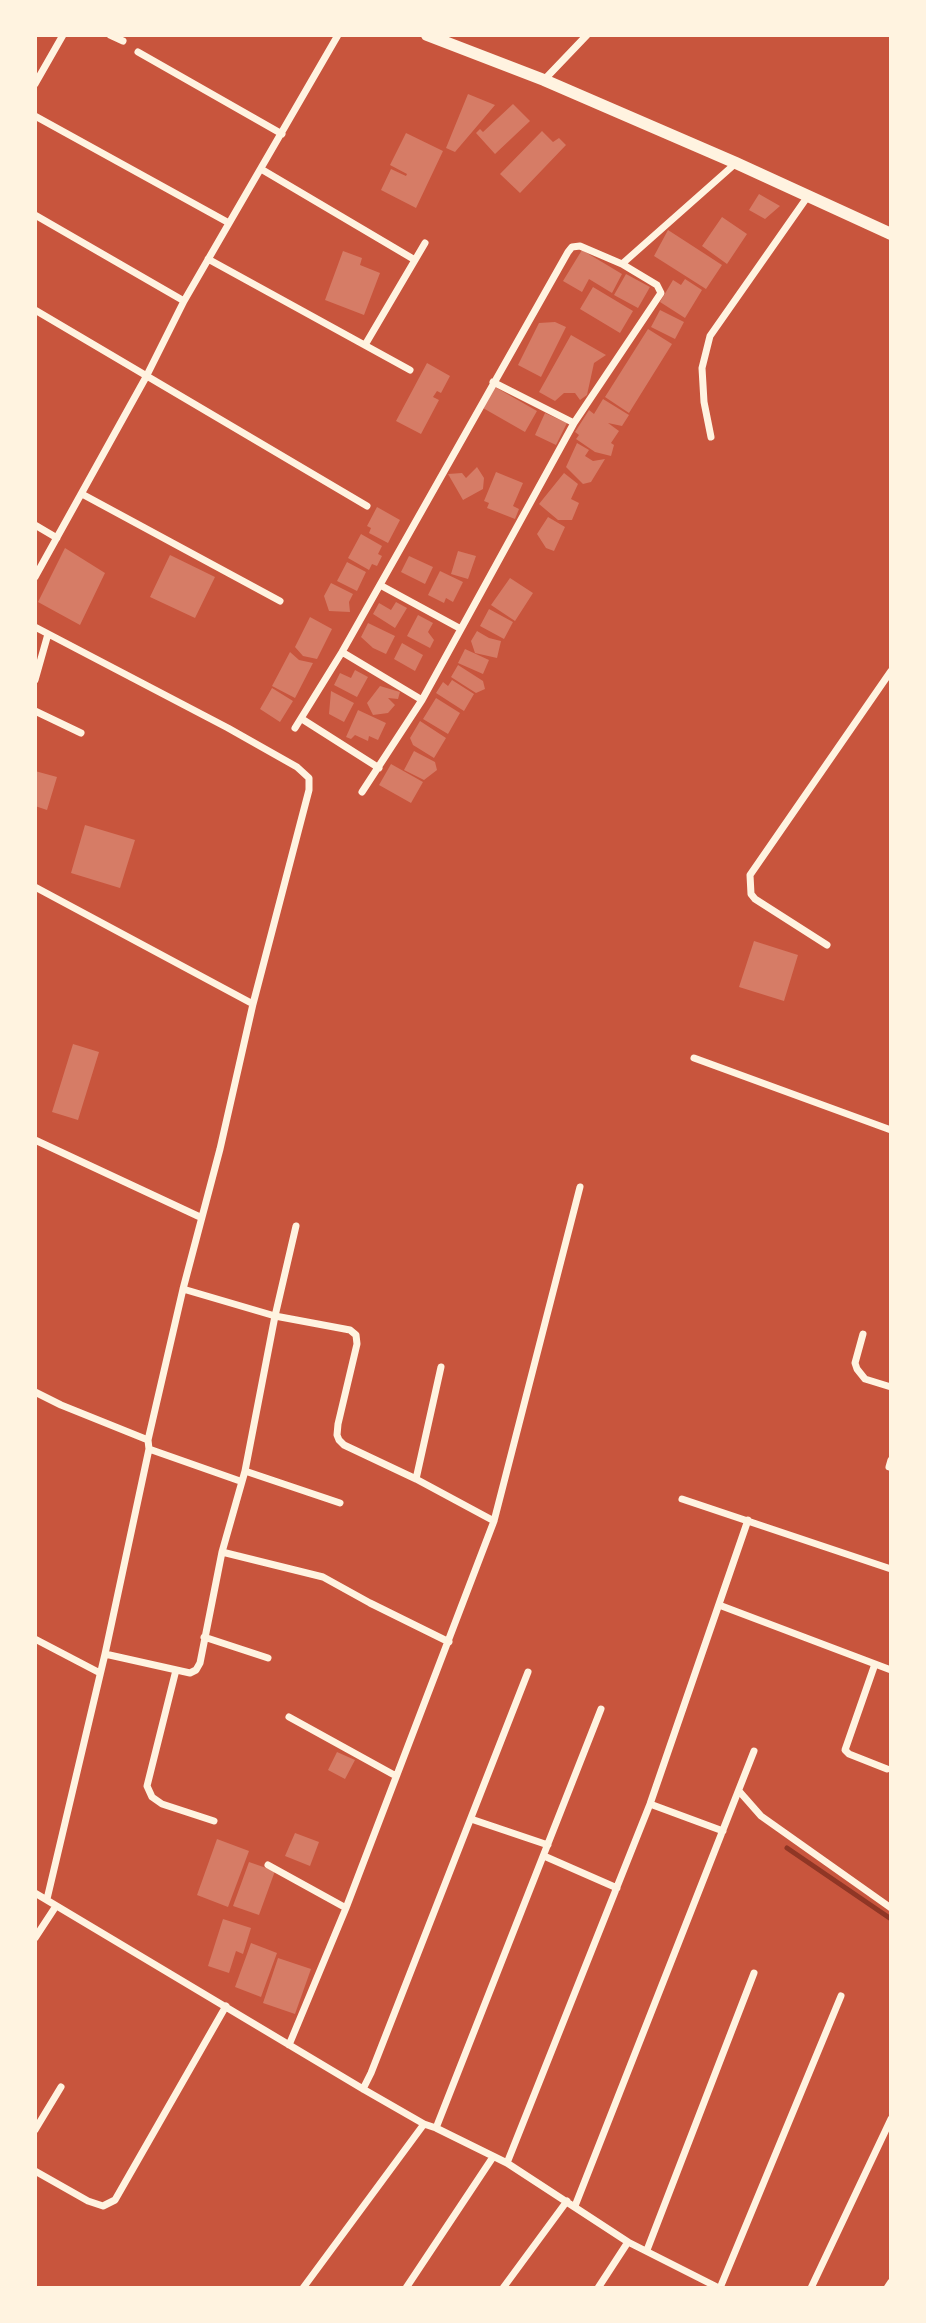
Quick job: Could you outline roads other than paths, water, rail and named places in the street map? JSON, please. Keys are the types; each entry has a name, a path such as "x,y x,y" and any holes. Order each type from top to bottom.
{"street":[{"path":"35,84 63,35"},
{"path":"110,35 123,41"},
{"path":"35,578 146,377 184,301 338,35"},
{"path":"427,35 544,80 891,234"},
{"path":"544,80 587,35"},
{"path":"138,52 282,134"},
{"path":"35,116 229,223"},
{"path":"622,264 736,163"},
{"path":"261,169 415,260"},
{"path":"711,437 704,402 702,368 710,336 808,196"},
{"path":"35,215 184,301"},
{"path":"365,345 425,243"},
{"path":"295,728 342,652 572,247 580,246 622,264 657,285 661,293 574,424 422,700 362,792"},
{"path":"208,259 410,370"},
{"path":"35,310 367,506"},
{"path":"494,382 574,424"},
{"path":"82,494 280,601"},
{"path":"35,525 57,538"},
{"path":"380,585 461,629"},
{"path":"35,627 228,728 297,767 309,778 309,790 183,1289 148,1440 149,1449 105,1654 47,1899"},
{"path":"35,680 48,634"},
{"path":"342,652 422,700"},
{"path":"827,945 755,900 751,894 751,875 891,671"},
{"path":"35,711 81,733"},
{"path":"302,719 379,768"},
{"path":"35,887 253,1004"},
{"path":"694,1058 891,1130"},
{"path":"35,1140 201,1217"},
{"path":"289,2045 346,1908 494,1521 580,1187"},
{"path":"105,1654 190,1673 197,1670 222,1552 245,1471 275,1316 296,1226"},
{"path":"183,1289 275,1316 350,1330 356,1335 357,1344 337,1435 344,1445 416,1479 494,1521"},
{"path":"863,1334 855,1363 856,1369 865,1379 890,1385"},
{"path":"416,1479 441,1367"},
{"path":"35,1392 148,1440"},
{"path":"149,1449 240,1481"},
{"path":"245,1471 340,1503"},
{"path":"682,1499 891,1569"},
{"path":"507,2163 650,1804 748,1520"},
{"path":"222,1552 323,1577 449,1642"},
{"path":"719,1605 891,1670"},
{"path":"204,1637 268,1658"},
{"path":"35,1639 100,1673"},
{"path":"875,1664 845,1750 887,1769"},
{"path":"176,1670 148,1786 152,1797 162,1804 214,1821"},
{"path":"363,2090 528,1672"},
{"path":"436,2128 601,1709"},
{"path":"289,1717 396,1776"},
{"path":"575,2206 754,1751"},
{"path":"739,1791 761,1816 891,1908"},
{"path":"650,1804 723,1830"},
{"path":"471,1819 548,1845"},
{"path":"544,1856 617,1888"},
{"path":"268,1865 346,1908"},
{"path":"35,1893 363,2090 424,2124 507,2163 628,2242 720,2288 841,1996"},
{"path":"35,1938 55,1906"},
{"path":"647,2250 754,1973"},
{"path":"35,2171 88,2201 103,2206 115,2200 226,2006"},
{"path":"35,2130 61,2087"},
{"path":"811,2288 891,2119"},
{"path":"303,2288 424,2124"},
{"path":"406,2288 493,2157"},
{"path":"503,2288 567,2201"},
{"path":"597,2288 628,2242"},
{"path":"887,2288 891,2282"}],"waterway":[{"path":"787,1848 891,1919"}]}
